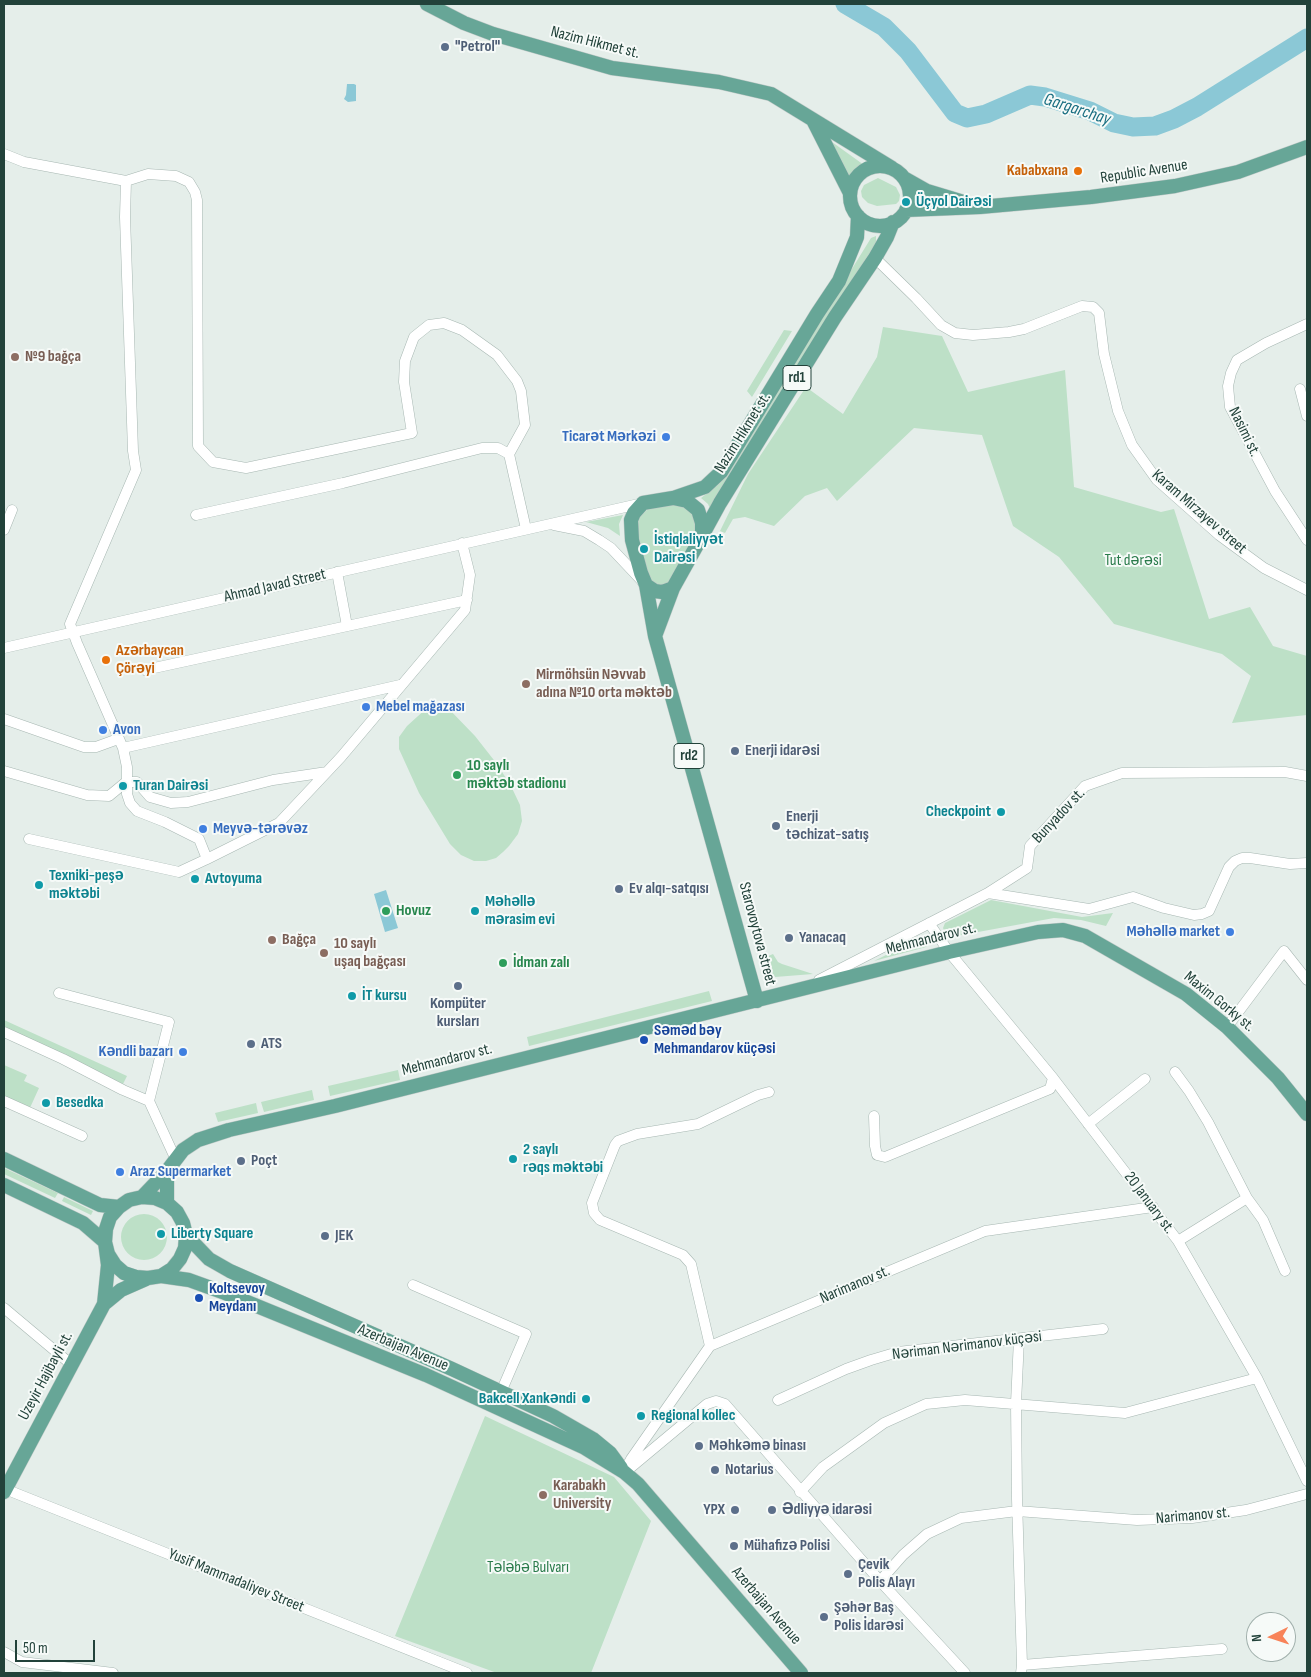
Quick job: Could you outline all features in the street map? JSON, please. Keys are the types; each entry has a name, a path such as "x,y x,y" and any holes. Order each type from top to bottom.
{"main road":[{"name":"Nazim Hikmet st.","path":"427,4 464,23 493,34 612,68 719,82 771,94 892,168"},
{"path":"813,120 850,192 853,209 866,222 884,225 900,217 906,210 910,194 904,178"},
{"name":"Republic Avenue","path":"906,210 980,207 1091,197 1175,186 1238,172 1307,148"},
{"path":"850,192 858,176 865,170 874,166 883,166 892,168 904,178 927,191 980,207"},
{"name":"Nazim Hikmet st.","path":"673,498 706,487 721,472 839,281 857,237 858,216"},
{"name":"Nazim Hikmet st.","path":"702,536 720,503 835,317 875,258 893,222"},
{"path":"655,636 673,588 702,536 702,523 698,510 687,501 673,498 643,503 634,513 631,520 638,564 646,585 655,591 662,592 673,588"},
{"name":"Starovoytova street","path":"646,585 655,636 757,999"},
{"name":"Mehmandarov st.","path":"142,1197 167,1171 183,1150 198,1140 229,1130 335,1106 949,952 1038,932 1063,930"},
{"name":"Maxim Gorky st.","path":"1063,930 1085,936 1186,994 1227,1028 1278,1078 1307,1114"},
{"path":"4,1159 100,1205 118,1207"},
{"path":"167,1171 167,1203"},
{"path":"4,1185 83,1223 105,1242 108,1254 115,1265 124,1273 136,1277 154,1277"},
{"path":"142,1197 155,1198 167,1203 177,1212 183,1223 186,1235 185,1248 180,1259 172,1269 121,1290 104,1304 108,1266 105,1242 106,1229 110,1217 118,1207 129,1200 142,1197"},
{"name":"Azerbaijan Avenue","path":"186,1235 209,1259 230,1271 452,1369 553,1416 593,1439 610,1453 624,1472"},
{"name":"Azerbaijan Avenue","path":"154,1277 189,1280 225,1293 426,1375 585,1448 624,1472 638,1484 801,1673"},
{"name":"Uzeyir Hajibayli st.","path":"5,1490 104,1304"},
{"path":"445,1385 452,1369"}],"street":[{"path":"4,154 24,162 126,181 148,174 176,176 189,182 197,200 198,446 213,462 246,468 412,433 404,382 405,361 414,337 429,325 444,324 462,330 497,355 515,377 521,391 525,425 509,454 526,529"},
{"path":"126,181 125,217 132,441 136,470 70,624 121,744 127,767 126,782 130,803 137,811 199,839 207,859"},
{"name":"Karam Mirzayev street","path":"875,258 941,325 955,333 974,335 1024,329 1082,306 1093,308 1099,312 1104,354 1118,411 1132,445 1157,480 1220,535 1264,568 1307,590"},
{"name":"Nasimi st.","path":"1307,324 1266,343 1237,360 1228,386 1230,407 1274,491 1307,540"},
{"path":"1300,389 1307,416"},
{"path":"196,515 343,483 482,448 498,448 509,454"},
{"name":"Ahmad Javad Street","path":"4,648 643,503"},
{"path":"4,530 12,510"},
{"path":"545,524 584,531 599,540 611,548 646,585"},
{"path":"29,839 180,872 279,823 327,772 465,610 470,575 462,543"},
{"path":"336,572 347,626"},
{"path":"146,670 467,600"},
{"path":"4,719 84,747 96,747 121,744 400,686"},
{"path":"4,771 87,795 109,796 126,782 137,782 150,797 171,803 188,802 273,780 327,772"},
{"name":"Bunyadov st.","path":"803,990 988,893 1028,868 1030,846 1085,786 1122,773 1143,772 1285,772 1307,776"},
{"path":"988,893 1089,909 1133,897 1194,916 1209,911 1229,868 1235,861 1242,858 1250,858 1290,864 1307,863"},
{"name":"20 January st.","path":"929,923 949,952 1053,1078 1178,1241 1256,1378 1307,1481"},
{"path":"1227,1028 1284,951 1307,980"},
{"path":"59,993 169,1022 149,1101 176,1160"},
{"path":"4,1032 149,1101"},
{"path":"1176,1072 1208,1122 1247,1198 1263,1220 1285,1272"},
{"path":"874,1116 877,1155 885,1157 1050,1089 1053,1078"},
{"path":"1088,1124 1145,1079"},
{"path":"624,1472 631,1459 710,1346 691,1264 684,1255 600,1220 594,1213 592,1203 618,1141 637,1134 698,1124 758,1094 769,1092"},
{"path":"4,1101 82,1136"},
{"path":"1178,1241 1247,1198"},
{"name":"Narimanov st.","path":"710,1346 985,1231 1153,1207"},
{"path":"413,1285 526,1334 501,1392"},
{"path":"4,1308 72,1365"},
{"name":"Nəriman Nərimanov küçəsi","path":"778,1400 846,1369 898,1352 1103,1329"},
{"path":"1019,1339 1016,1403 1021,1669 1222,1649"},
{"path":"800,1492 822,1468 884,1423 926,1404 966,1400 1125,1413 1256,1378"},
{"path":"624,1472 707,1404 716,1401 725,1404 800,1492 965,1673"},
{"name":"Yusif Mammadaliyev Street","path":"5,1490 467,1673"},
{"name":"Narimanov st.","path":"880,1581 927,1534 940,1526 961,1518 1017,1511 1120,1519 1173,1519 1228,1513 1307,1494"},
{"path":"4,1652 22,1662 113,1673"}],"green space":[{"path":"832,142 864,165 852,172 849,177"},
{"path":"878,178 896,187 900,195 899,201 896,204 877,206 868,203 862,197 861,191 864,185"},
{"path":"876,236 876,243 798,366 711,511 708,504 701,498 719,484 871,238"},
{"name":"Tut dərəsi","path":"883,327 942,336 968,392 1065,370 1074,487 1161,512 1174,509 1209,619 1250,607 1273,646 1307,656 1307,715 1232,723 1251,676 1222,654 1114,624 1059,557 1013,526 982,435 914,428 837,501 827,488 805,496 774,526 745,517 733,519 725,533 720,531 748,474 806,387 843,414 877,357"},
{"path":"784,330 792,331 752,397 747,391"},
{"path":"673,504 688,507 696,518 697,538 669,584 659,587 650,581 636,533 638,518 648,509"},
{"path":"623,515 619,524 620,536 608,528 586,522"},
{"name":"10 saylı məktəb stadionu","path":"442,705 447,707 475,736 497,764 520,805 522,821 518,834 496,858 486,861 474,861 461,855 450,844 419,793 399,749 399,737 407,726 428,707"},
{"path":"991,900 1082,917 1113,913 1106,926 1081,920 1054,918 951,937 945,933 943,928 945,923"},
{"path":"925,937 928,941 926,947 874,961"},
{"path":"773,954 778,962 782,964 813,974 775,977 771,973 766,957"},
{"path":"709,991 712,1001 529,1046 527,1037"},
{"path":"4,1020 127,1076 123,1084 4,1030"},
{"path":"4,1065 27,1075 24,1081 39,1088 29,1110 4,1099"},
{"path":"398,1070 400,1080 330,1096 328,1086"},
{"path":"312,1090 314,1100 264,1112 261,1102"},
{"path":"256,1103 258,1113 218,1122 215,1113"},
{"path":"4,1168 58,1193 55,1198 4,1174"},
{"path":"64,1197 93,1211 91,1215 62,1201"},
{"path":"140,1214 148,1214 157,1218 163,1224 167,1237 163,1250 157,1256 148,1260 140,1260 131,1256 125,1250 121,1241 121,1233 125,1224 131,1218"},
{"name":"Tələbə Bulvarı","path":"485,1416 614,1477 651,1521 591,1673 497,1673 395,1636"}],"water":[{"path":"347,84 356,85 356,101 348,102 344,99"},
{"name":"Hovuz","path":"386,890 398,928 385,932 374,894"}],"waterway":[{"name":"Gargarchay","path":"845,4 884,27 908,51 955,113 967,118 986,114 1030,95 1045,97 1090,111 1114,123 1133,127 1155,126 1197,107 1307,38"}],"place":[{"name":"\"Petrol\"","path":"445,47"},
{"name":"Kababxana","path":"1078,171"},
{"name":"Üçyol Dairəsi","path":"906,202"},
{"name":"№9 bağça","path":"15,357"},
{"name":"Ticarət Mərkəzi","path":"666,437"},
{"name":"İstiqlaliyyət Dairəsi","path":"644,549"},
{"name":"Azərbaycan Çörəyi","path":"106,660"},
{"name":"Mirmöhsün Nəvvab adına №10 orta məktəb","path":"526,684"},
{"name":"Mebel mağazası","path":"366,707"},
{"name":"Avon","path":"103,730"},
{"name":"Enerji idarəsi","path":"735,751"},
{"name":"10 saylı məktəb stadionu","path":"457,775"},
{"name":"Turan Dairəsi","path":"123,786"},
{"name":"Checkpoint","path":"1001,812"},
{"name":"Enerji təchizat-satış","path":"776,826"},
{"name":"Meyvə-tərəvəz","path":"203,829"},
{"name":"Avtoyuma","path":"195,879"},
{"name":"Texniki-peşə məktəbi","path":"39,885"},
{"name":"Ev alqı-satqısı","path":"619,889"},
{"name":"Hovuz","path":"386,911"},
{"name":"Məhəllə mərasim evi","path":"475,911"},
{"name":"Məhəllə market","path":"1230,932"},
{"name":"Yanacaq","path":"789,938"},
{"name":"Bağça","path":"272,940"},
{"name":"10 saylı uşaq bağçası","path":"324,953"},
{"name":"İdman zalı","path":"503,963"},
{"name":"Kompüter kursları","path":"458,986"},
{"name":"İT kursu","path":"352,996"},
{"name":"Səməd bəy Mehmandarov küçəsi","path":"644,1040"},
{"name":"ATS","path":"251,1044"},
{"name":"Kəndli bazarı","path":"183,1052"},
{"name":"Besedka","path":"46,1103"},
{"name":"2 saylı rəqs məktəbi","path":"513,1159"},
{"name":"Poçt","path":"241,1161"},
{"name":"Araz Supermarket","path":"120,1172"},
{"name":"Liberty Square","path":"161,1234"},
{"name":"JEK","path":"325,1236"},
{"name":"Koltsevoy Meydanı","path":"199,1298"},
{"name":"Bakcell Xankəndi","path":"586,1399"},
{"name":"Regional kollec","path":"641,1416"},
{"name":"Məhkəmə binası","path":"699,1446"},
{"name":"Notarius","path":"715,1470"},
{"name":"Karabakh University","path":"543,1495"},
{"name":"YPX","path":"735,1510"},
{"name":"Ədliyyə idarəsi","path":"772,1510"},
{"name":"Mühafizə Polisi","path":"734,1546"},
{"name":"Çevik Polis Alayı","path":"848,1574"},
{"name":"Şəhər Baş Polis İdarəsi","path":"824,1617"}]}
